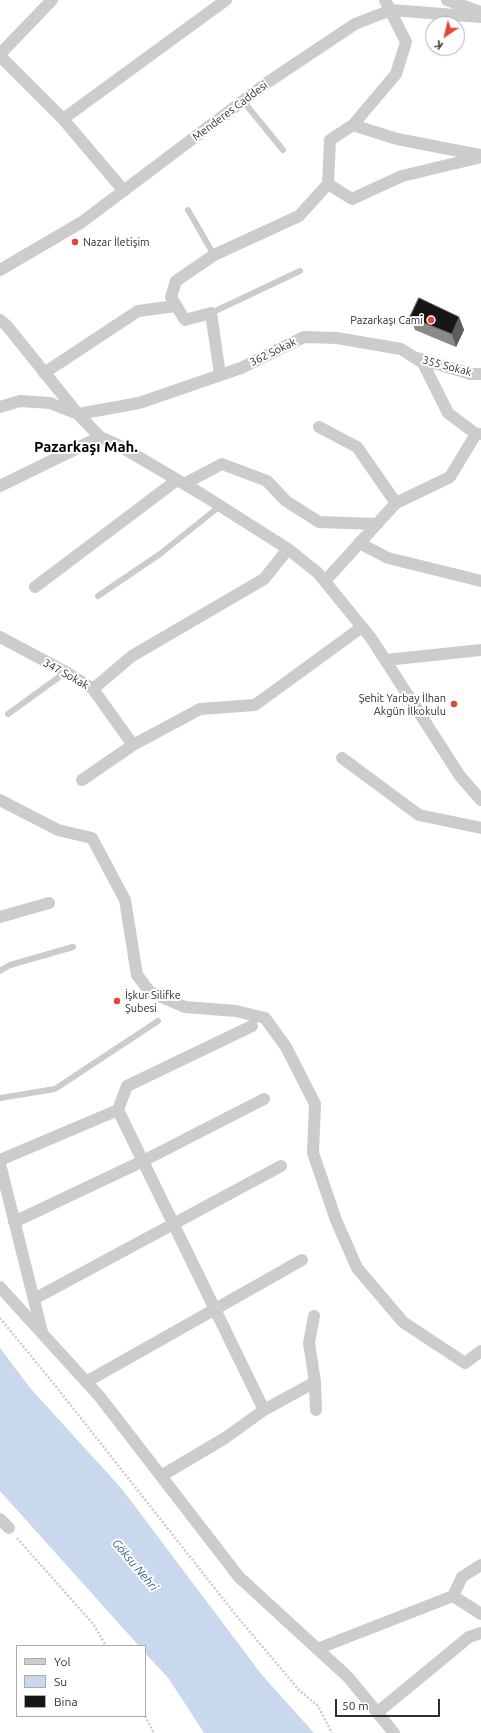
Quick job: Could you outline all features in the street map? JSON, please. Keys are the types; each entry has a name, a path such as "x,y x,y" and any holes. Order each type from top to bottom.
{"street":[{"path":"52,0 0,55 63,119 124,191"},
{"path":"63,119 226,0"},
{"path":"447,0 481,12"},
{"path":"220,375 211,313 185,320 171,297 176,281 214,255 299,216 328,184 330,140 353,125 396,74 406,42 388,5"},
{"name":"Menderes Caddesi","path":"0,270 82,222 268,82 355,24 388,5 481,16"},
{"path":"353,125 397,139 481,156"},
{"path":"328,184 352,200 402,176 481,156"},
{"path":"44,373 138,311 176,306"},
{"path":"0,320 8,326 44,373 78,414 100,437 181,482 220,506 288,549 318,573 362,627 386,660 460,776 481,800"},
{"name":"362 Sokak","path":"78,414 139,403 241,368 304,338 344,339 401,349 413,356 422,363 448,414 478,434"},
{"name":"355 Sokak","path":"413,356 471,374 481,374"},
{"path":"0,407 20,401 50,402 78,414"},
{"path":"319,427 357,448 396,503"},
{"path":"325,581 396,503 450,477 478,434"},
{"path":"0,486 100,437"},
{"path":"35,587 181,482 222,464 267,481 286,501 319,522 377,524"},
{"path":"359,543 388,558 481,580"},
{"path":"93,689 132,656 264,579 288,549"},
{"path":"82,780 133,745 200,709 255,705 362,627"},
{"name":"347 Sokak","path":"0,637 66,672 93,689 133,745"},
{"path":"386,660 481,650"},
{"path":"342,758 419,815 481,828"},
{"path":"0,800 58,830 92,838 125,900 137,975 150,992 185,1007 236,1011 265,1018 286,1047 315,1104 312,1153 336,1220 357,1268 404,1322 465,1363 481,1351"},
{"path":"0,917 49,903"},
{"path":"0,1160 118,1110 127,1086 252,1026"},
{"path":"14,1222 143,1161 264,1099"},
{"path":"118,1110 264,1410"},
{"path":"0,1164 42,1334"},
{"path":"34,1299 281,1166"},
{"path":"86,1382 302,1260"},
{"path":"0,1287 100,1397 238,1577 348,1677 394,1733"},
{"path":"314,1316 309,1343 315,1382 316,1410"},
{"path":"161,1476 225,1438 264,1410 315,1382"},
{"path":"0,1519 9,1528"},
{"path":"317,1649 453,1596 462,1577 481,1565"},
{"path":"453,1596 481,1614"},
{"path":"378,1712 469,1637 481,1633"}],"lane":[{"path":"244,101 283,150"},
{"path":"188,210 214,255"},
{"path":"211,313 300,271"},
{"path":"98,596 160,554 220,506"},
{"path":"8,714 66,672"},
{"path":"0,971 10,965 73,947"},
{"path":"0,1098 55,1088 158,1021"}],"path":[{"path":"0,1318 58,1389 235,1614 299,1690 318,1706 332,1733"},
{"path":"9,1528 94,1625 105,1645"},
{"path":"146,1717 154,1733"}],"water":[{"name":"Göksu Nehri","path":"0,1348 31,1389 122,1489 262,1675 314,1733 204,1733 169,1679 146,1654 146,1645 138,1645 0,1491"}],"building":[{"path":"419,298 459,317 452,334 410,317"}],"place":[{"name":"Nazar İletişim","path":"75,242"},
{"name":"Pazarkaşı Cami","path":"431,320"},
{"name":"Şehit Yarbay İlhan Akgün İlkokulu","path":"454,704"},
{"name":"İşkur Silifke Şubesi","path":"117,1001"}],"district":[{"name":"Pazarkaşı Mah.","path":"86,447"}]}
